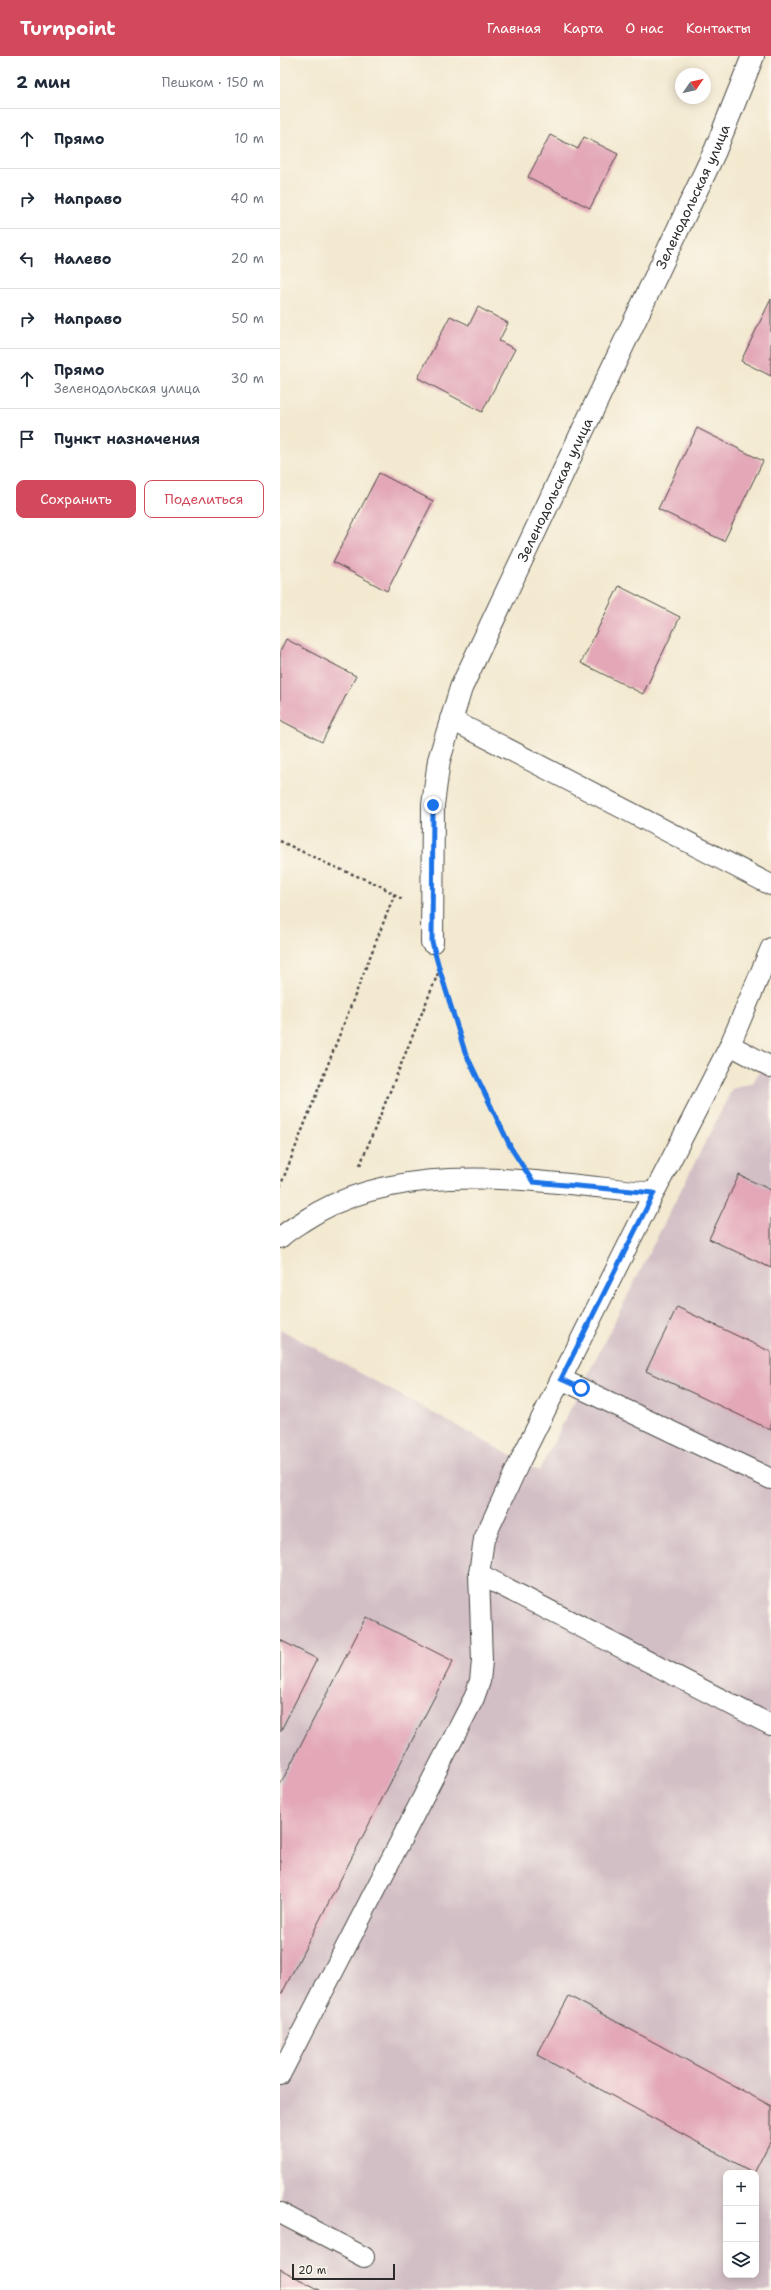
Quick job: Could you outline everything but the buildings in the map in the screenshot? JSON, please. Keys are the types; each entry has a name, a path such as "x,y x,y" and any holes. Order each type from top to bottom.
{"street":[{"name":"Зеленодольская улица","path":"432,942 433,805 438,760 461,688 715,151 752,56"}],"lane":[{"path":"450,719 771,885"},
{"path":"280,2075 474,1698 480,1681 482,1661 478,1574 484,1539 561,1379 730,1045 771,948"},
{"path":"730,1045 771,1067"},
{"path":"280,1238 322,1209 347,1199 392,1186 450,1178 533,1182 654,1193"},
{"path":"561,1379 771,1480"},
{"path":"478,1574 771,1725"},
{"path":"280,2213 364,2257"}],"path":[{"path":"280,841 395,893 406,902"},
{"path":"280,1187 395,893"},
{"path":"432,942 465,1052 511,1148 533,1182"},
{"path":"347,1199 440,971"}],"shaded area":[{"path":"771,1051 771,2290 280,2290 280,1329 539,1471 732,1089 753,1083"}],"route":[{"path":"433,805 432,942 465,1052 511,1148 533,1182 654,1193 561,1379 581,1388"}]}
